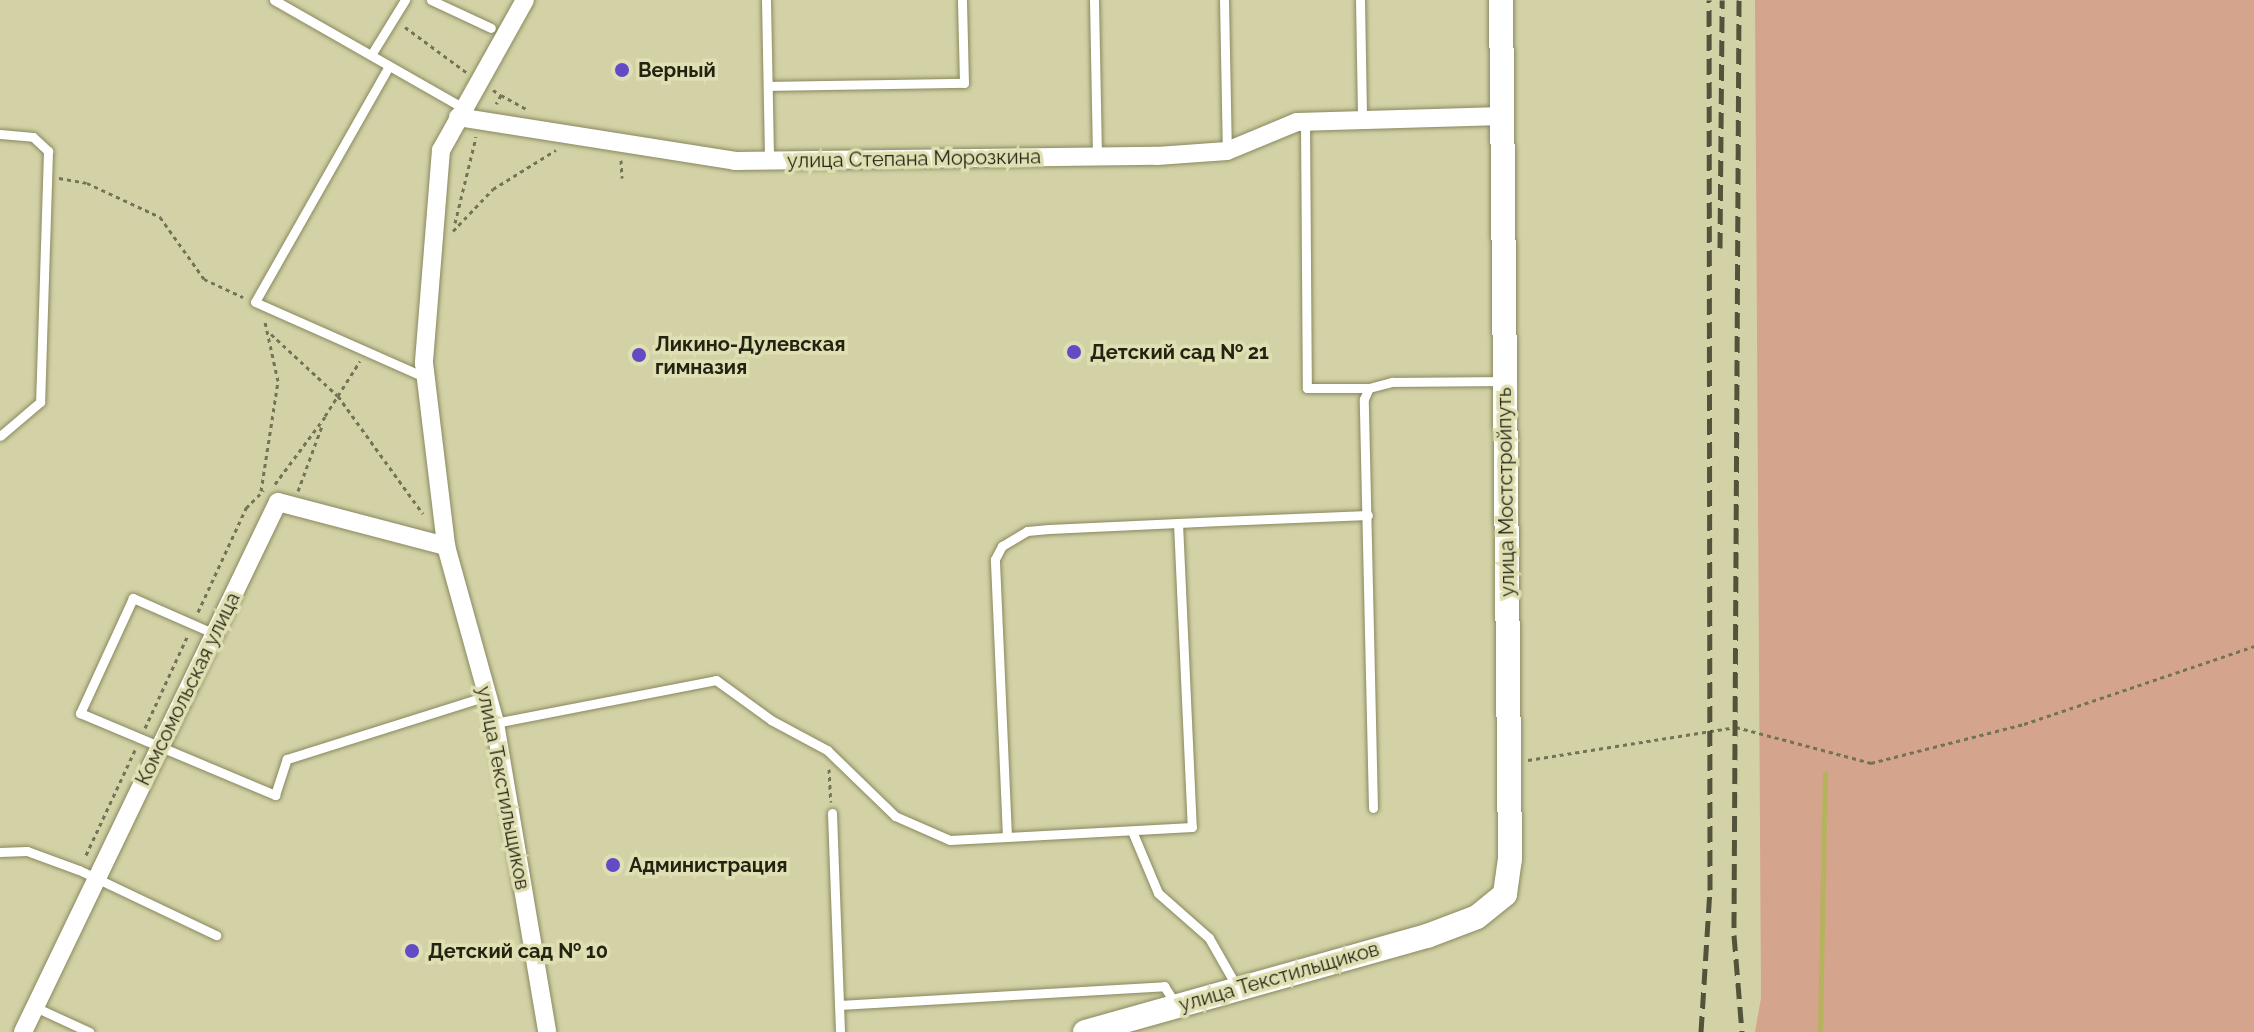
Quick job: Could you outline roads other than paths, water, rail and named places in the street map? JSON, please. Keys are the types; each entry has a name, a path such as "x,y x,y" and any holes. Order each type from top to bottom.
{"street":[{"path":"460,112 525,0"},
{"name":"улица Мостстройпуть","path":"1427,936 1477,917 1505,894 1509,763 1501,0"},
{"name":"улица Степана Морозкина","path":"460,112 735,161 1227,151 1305,122 1503,116"},
{"name":"улица Текстильщиков","path":"460,112 441,150 426,378 446,546 495,723 547,1032"},
{"name":"Комсомольская улица","path":"23,1032 215,634 285,504 446,546"},
{"name":"улица Текстильщиков","path":"1085,1032 1427,936"}],"lane":[{"path":"274,0 371,55 460,112"},
{"path":"371,55 405,0"},
{"path":"431,0 491,28"},
{"path":"766,0 769,161"},
{"path":"768,86 964,83 962,0"},
{"path":"1094,0 1097,156"},
{"path":"1224,0 1227,151"},
{"path":"1360,0 1362,120"},
{"path":"389,66 255,302 368,349 426,378"},
{"path":"1305,122 1307,388 1369,388 1392,382 1505,381"},
{"path":"0,134 33,137 48,151 40,402 0,436"},
{"path":"1369,388 1364,399 1373,808"},
{"path":"1007,837 995,559 1002,546 1027,531 1368,515"},
{"path":"495,723 716,680 771,720 827,750 895,816 950,840 1187,829 1193,821 1178,523"},
{"path":"215,634 133,598 80,713 275,795 287,759 487,696"},
{"path":"832,813 840,1032"},
{"path":"1132,831 1158,893 1209,938 1238,989"},
{"path":"0,852 27,851 79,870 216,935"},
{"path":"839,1005 1164,986 1177,1006"},
{"path":"35,1007 89,1032"}],"waterway":[{"path":"1820,1032 1825,773"}],"railway":[{"path":"1701,1032 1710,890 1709,0"},
{"path":"1720,248 1722,0"},
{"path":"1739,0 1734,935 1742,1032"}],"place":[{"name":"Верный","path":"622,70"},
{"name":"Детский сад № 21","path":"1074,352"},
{"name":"Ликино-Дулевская гимназия","path":"639,355"},
{"name":"Администрация","path":"613,865"},
{"name":"Детский сад № 10","path":"412,951"}]}
